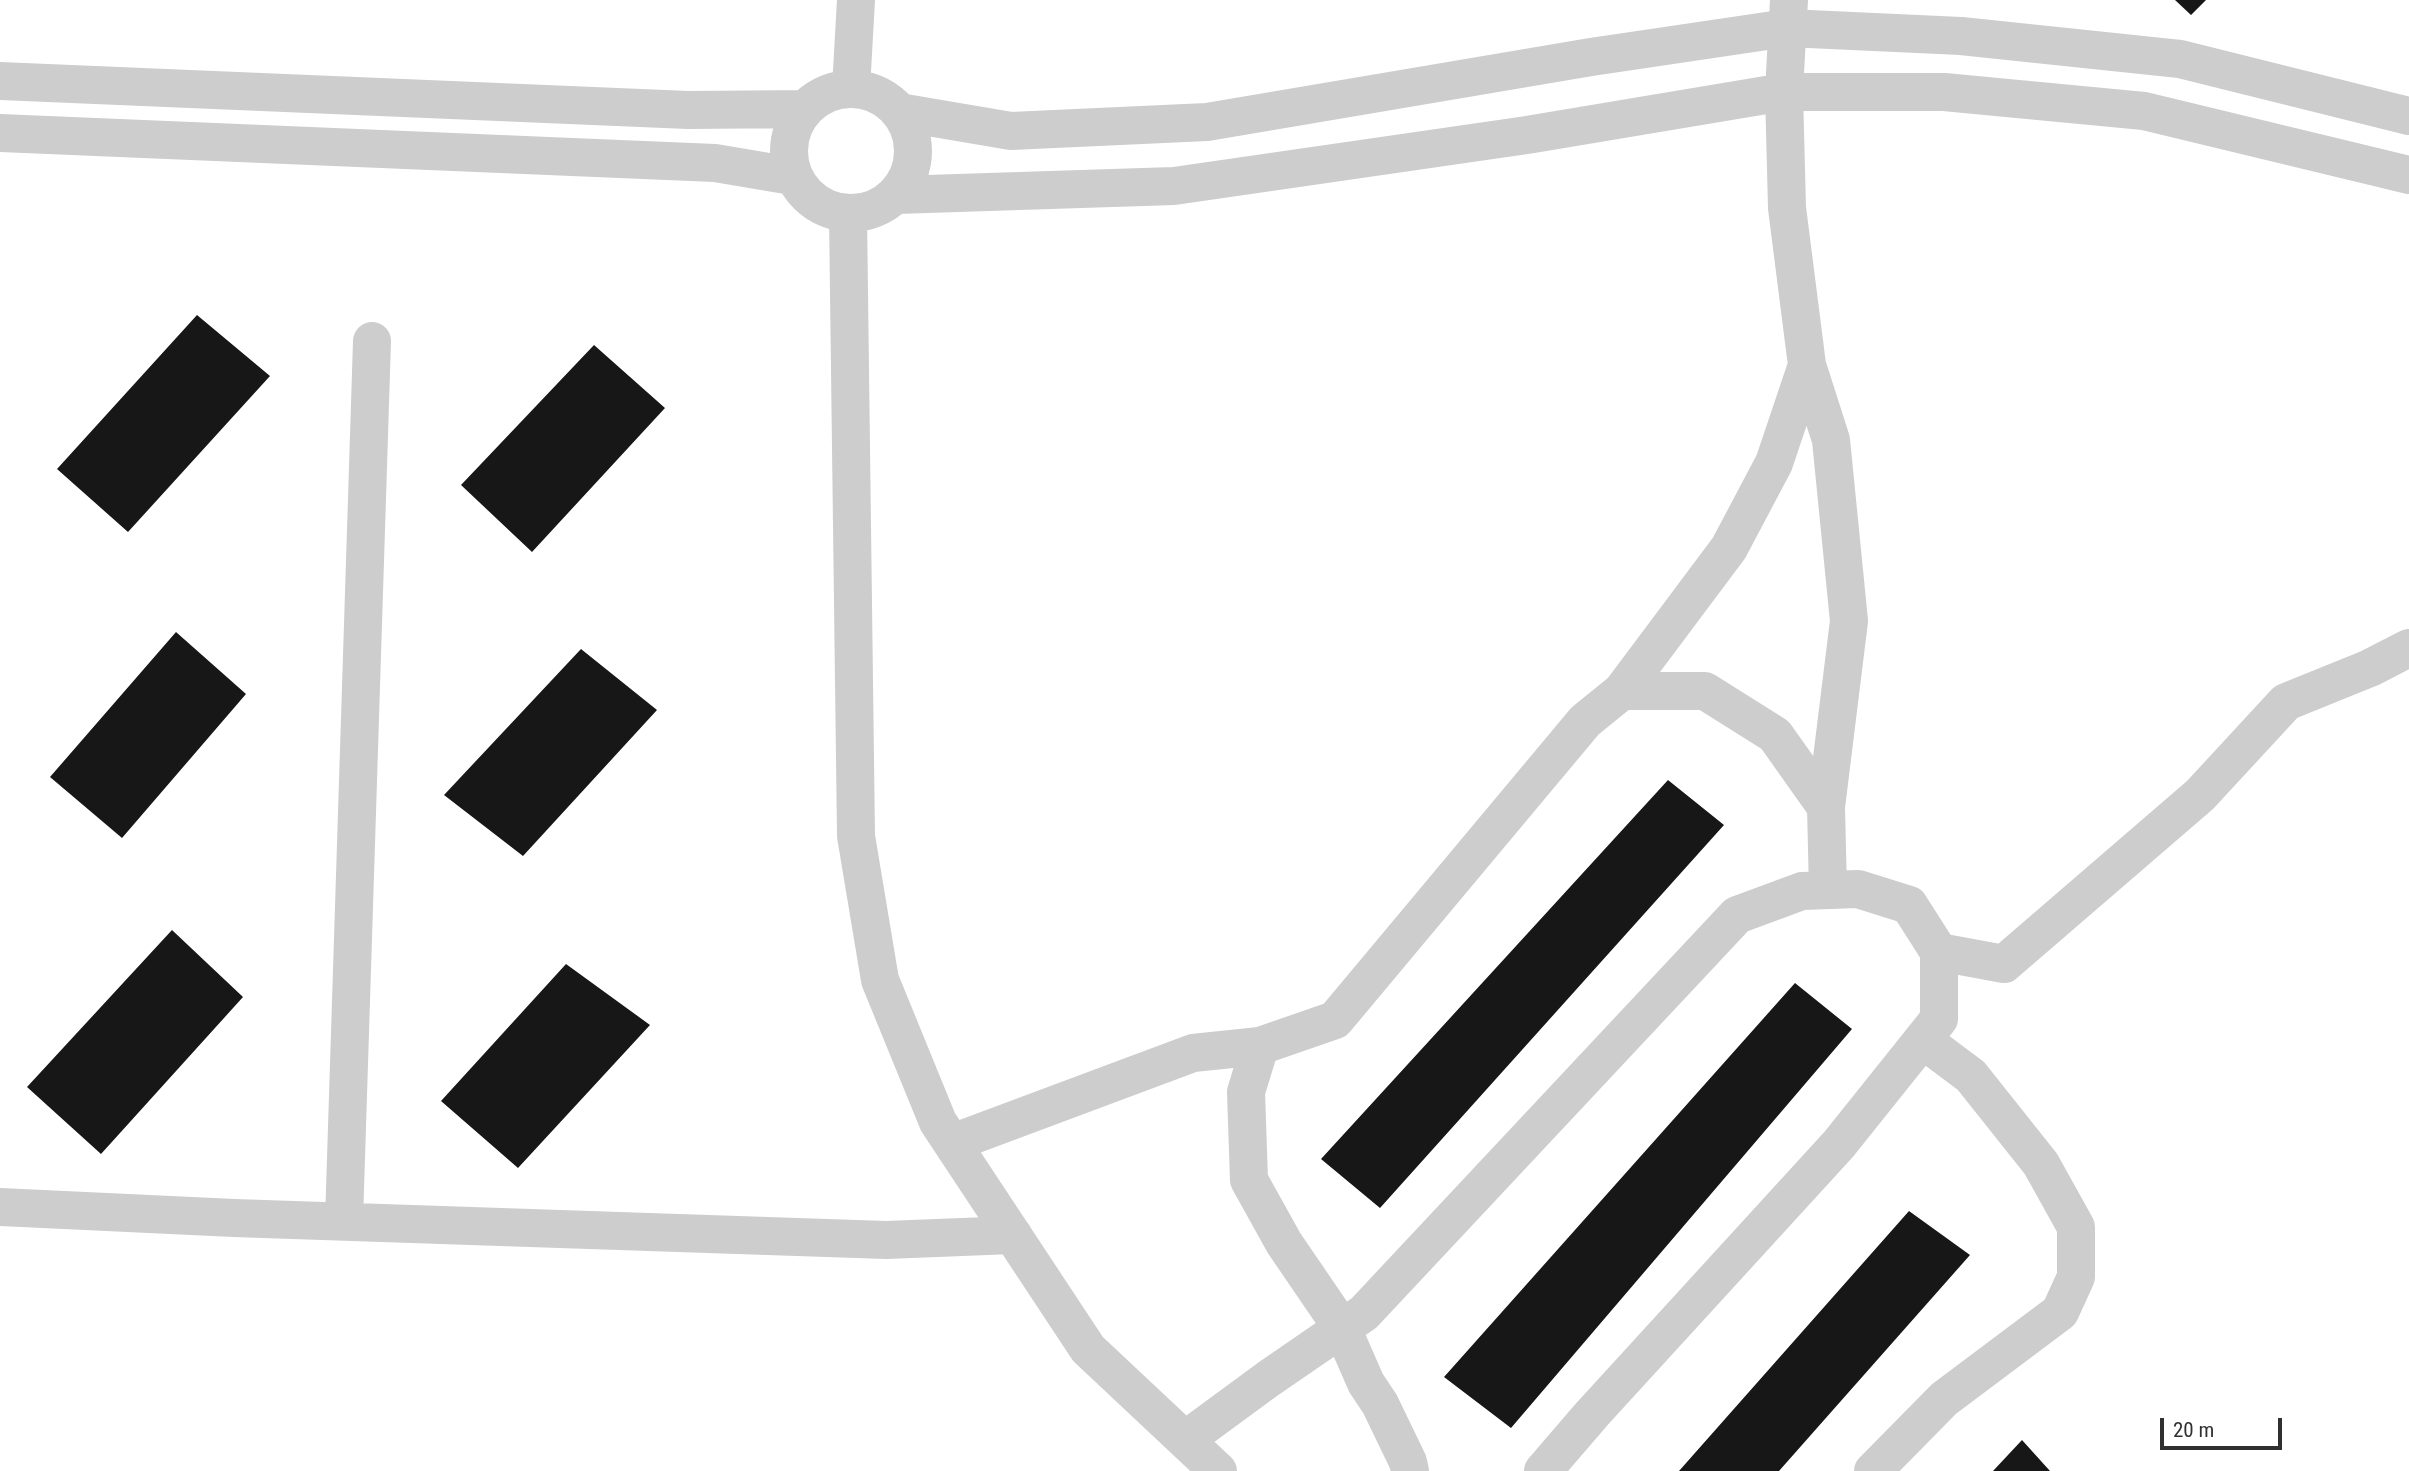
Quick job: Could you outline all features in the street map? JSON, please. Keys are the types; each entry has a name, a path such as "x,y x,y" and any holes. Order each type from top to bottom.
{"street":[{"path":"851,89 856,0"},
{"path":"899,112 1011,131 1207,122 1591,57 1788,14 1961,36 2180,59 2409,116"},
{"path":"1788,14 1784,92 1787,208 1807,365 1831,440 1849,621 1826,807 1828,890"},
{"path":"0,81 688,110 804,109"},
{"path":"851,89 878,95 899,112 912,139 911,169 896,195 874,210 848,214 814,204 792,176 788,141 804,109 825,94 851,89"},
{"path":"896,195 1174,187 1514,137 1784,92 1944,92 2144,111 2409,175"},
{"path":"0,133 715,163 792,176"},
{"path":"848,214 856,836 880,979 938,1122 1088,1349 1218,1471"},
{"path":"344,1221 372,341"},
{"path":"952,1143 1193,1053 1260,1046 1335,1020 1584,721 1622,691 1729,548 1774,463 1807,365"},
{"path":"1939,951 2004,964 2200,795 2286,702 2370,668 2409,648"},
{"path":"1622,691 1705,691 1775,734 1826,807"},
{"path":"1185,1440 1364,1313 1737,915 1802,891 1858,889 1909,905 1939,951 1939,1019 1839,1144 1543,1471"},
{"path":"1873,1471 1944,1399 2060,1312 2076,1277 2076,1227 2041,1164 1971,1076 1923,1040"},
{"path":"1260,1046 1247,1092 1249,1180 1284,1243 1342,1328 1410,1471"},
{"path":"0,1207 886,1240 1013,1235"}],"building":[{"path":"2175,0 2206,0 2191,15"},
{"path":"197,315 270,376 128,532 57,469"},
{"path":"594,345 665,408 532,552 461,485"},
{"path":"176,632 246,694 122,838 50,777"},
{"path":"581,649 657,710 523,856 444,795"},
{"path":"1668,780 1724,825 1380,1208 1321,1159"},
{"path":"172,930 243,997 101,1154 27,1087"},
{"path":"566,964 650,1025 518,1168 441,1101"},
{"path":"1795,983 1852,1029 1511,1428 1444,1377"},
{"path":"1909,1211 1970,1255 1779,1471 1679,1471"},
{"path":"2022,1440 2050,1471 1993,1471"}]}
